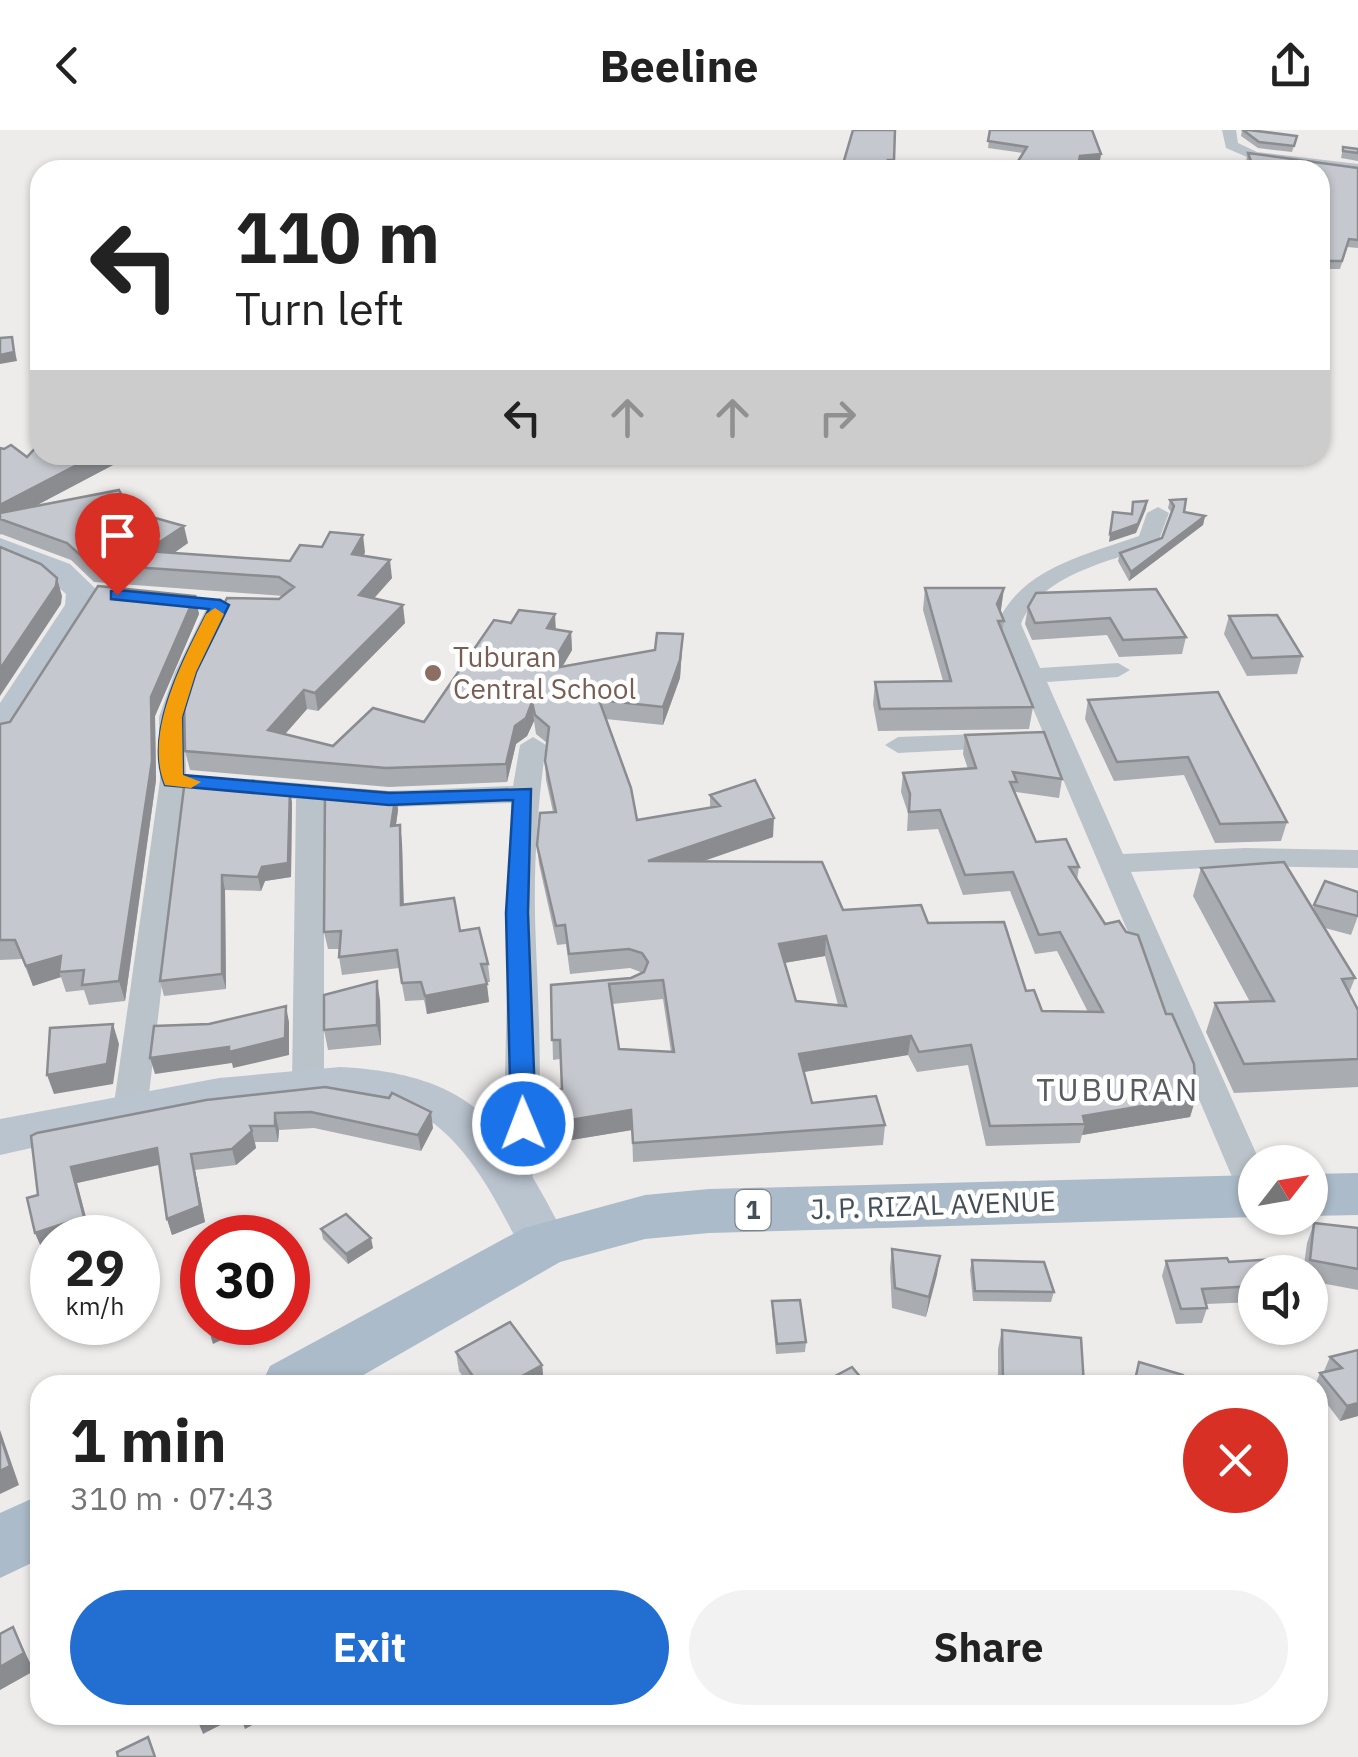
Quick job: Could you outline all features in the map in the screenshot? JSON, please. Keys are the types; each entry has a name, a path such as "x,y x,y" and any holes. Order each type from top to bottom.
{"main road":[{"name":"J. P. RIZAL AVENUE","path":"310,1375 544,1244 645,1217 709,1211 1238,1194"},
{"path":"1328,1195 1358,1194"},
{"path":"0,1547 30,1530"}],"street":[{"path":"1230,130 1231,145 1254,156 1289,160"},
{"path":"1330,165 1358,168"},
{"path":"1158,513 1149,540 1078,564 1040,586 1011,613 1009,624 1238,1154"},
{"path":"0,547 59,571 93,592 0,731"},
{"path":"130,1111 182,781 172,717 210,604 251,606"},
{"path":"1031,676 1118,670"},
{"path":"898,745 1058,739"},
{"path":"513,1188 523,1124 517,913 524,794 533,745"},
{"path":"232,785 428,800 524,794"},
{"path":"308,1084 310,792"},
{"path":"1113,864 1244,857 1358,860"},
{"path":"520,992 557,989"},
{"path":"0,1137 130,1111 308,1084 386,1086 425,1096 460,1119 513,1188 544,1244"}],"building":[{"path":"853,130 895,130 894,160 844,160"},
{"path":"990,130 1092,130 1101,154 1080,156 1079,160 1019,160 1027,147 988,141"},
{"path":"1243,130 1297,136 1294,146 1259,142"},
{"path":"1248,153 1299,160 1250,160"},
{"path":"1330,164 1358,168 1358,240 1349,239 1342,261 1330,261"},
{"path":"12,337 14,352 0,355 0,338"},
{"path":"11,445 27,457 30,454 30,465 77,465 0,505 0,448"},
{"path":"119,490 130,511 184,526 146,551 290,561 300,545 322,547 330,532 363,535 352,554 390,560 359,595 403,605 315,693 304,690 268,730 333,746 373,708 424,722 494,620 511,623 519,610 555,614 547,628 571,632 549,669 655,650 657,633 683,634 680,660 663,707 599,700 631,788 637,820 720,806 710,795 755,780 774,818 648,861 822,862 843,910 921,905 928,923 1004,922 1026,991 1034,990 1042,1011 1103,1012 1060,932 1039,935 1013,872 965,875 940,810 909,812 910,794 903,773 976,768 965,735 1044,732 1062,779 1013,772 1017,782 1010,782 1036,842 1066,839 1079,867 1069,867 1105,924 1119,921 1126,932 1138,935 1166,1014 1172,1014 1194,1064 1196,1097 1083,1116 1085,1124 990,1126 971,1045 919,1052 911,1036 799,1054 812,1103 876,1096 885,1125 633,1143 631,1110 558,1122 551,1091 562,1089 560,1040 552,1040 551,985 631,978 644,972 648,962 642,953 629,949 569,954 565,925 556,926 537,845 540,813 556,812 545,761 549,727 535,715 532,702 526,718 515,726 506,764 386,768 185,751 184,699 198,655 227,598 279,599 294,587 279,577 90,564 67,543 0,519 0,513","holes":["826,936 846,1006 796,1001 779,944","663,980 674,1052 619,1049 609,984"]},
{"path":"1186,499 1184,512 1205,516 1131,572 1120,553 1162,538 1174,506 1170,500"},
{"path":"1147,501 1138,524 1110,534 1113,512 1132,514 1133,502"},
{"path":"0,547 41,564 57,578 56,586 0,669"},
{"path":"98,586 195,596 151,697 152,761 119,981 82,985 84,970 59,972 61,956 26,966 15,940 0,940 0,724 10,722"},
{"path":"925,588 1004,588 997,604 1004,621 998,621 1033,707 880,709 875,682 951,681"},
{"path":"1156,589 1186,637 1123,640 1110,618 1035,623 1028,607 1036,593"},
{"path":"1277,615 1302,656 1252,658 1229,616"},
{"path":"1218,692 1287,822 1220,824 1188,757 1117,762 1088,700"},
{"path":"185,779 290,788 288,863 262,867 258,877 222,875 222,974 160,981"},
{"path":"325,788 396,793 391,826 400,825 401,905 454,898 460,931 479,928 488,964 481,964 487,984 425,996 421,982 402,983 397,950 339,957 341,931 324,932"},
{"path":"1284,862 1355,978 1342,979 1358,1010 1358,1059 1244,1064 1215,1003 1274,1001 1201,868"},
{"path":"1325,881 1358,892 1358,916 1314,905"},
{"path":"377,981 377,1025 324,1030 324,995"},
{"path":"286,1006 285,1038 229,1052 229,1047 150,1058 154,1026 209,1024"},
{"path":"113,1024 107,1064 47,1075 50,1028"},
{"path":"325,1087 389,1098 392,1093 431,1112 418,1135 311,1112 275,1113 275,1126 250,1126 252,1131 232,1149 191,1154 200,1206 167,1219 157,1148 71,1167 83,1215 31,1215 27,1198 38,1195 31,1136 206,1100"},
{"path":"346,1214 371,1238 346,1254 321,1229"},
{"path":"1328,1225 1358,1228 1358,1269 1328,1263 1328,1255 1311,1255 1313,1235 1328,1235"},
{"path":"892,1249 940,1256 929,1297 895,1288"},
{"path":"1227,1258 1229,1262 1238,1261 1238,1287 1202,1289 1207,1308 1181,1309 1166,1261"},
{"path":"972,1260 1044,1262 1054,1292 975,1291"},
{"path":"800,1300 806,1342 777,1344 772,1301"},
{"path":"510,1322 542,1365 524,1375 472,1375 456,1352"},
{"path":"1002,1330 1081,1338 1083,1375 1003,1375"},
{"path":"1358,1350 1358,1403 1347,1406 1328,1383 1328,1375 1320,1373 1342,1368 1330,1357"},
{"path":"1139,1362 1183,1375 1136,1375"},
{"path":"852,1367 859,1375 837,1375"},
{"path":"0,1435 10,1466 0,1471"},
{"path":"13,1627 24,1653 0,1667 0,1634"},
{"path":"148,1737 155,1757 118,1757 117,1752"}],"slow traffic":[{"path":"191,782 172,780 172,717 187,672 215,614"}],"place":[{"name":"Tuburan Central School","path":"433,673"}],"district":[{"name":"TUBURAN","path":"1118,1090"}],"route":[{"path":"117,595 220,605 187,672 172,717 172,780 389,799 524,794 517,913 523,1124"}]}
